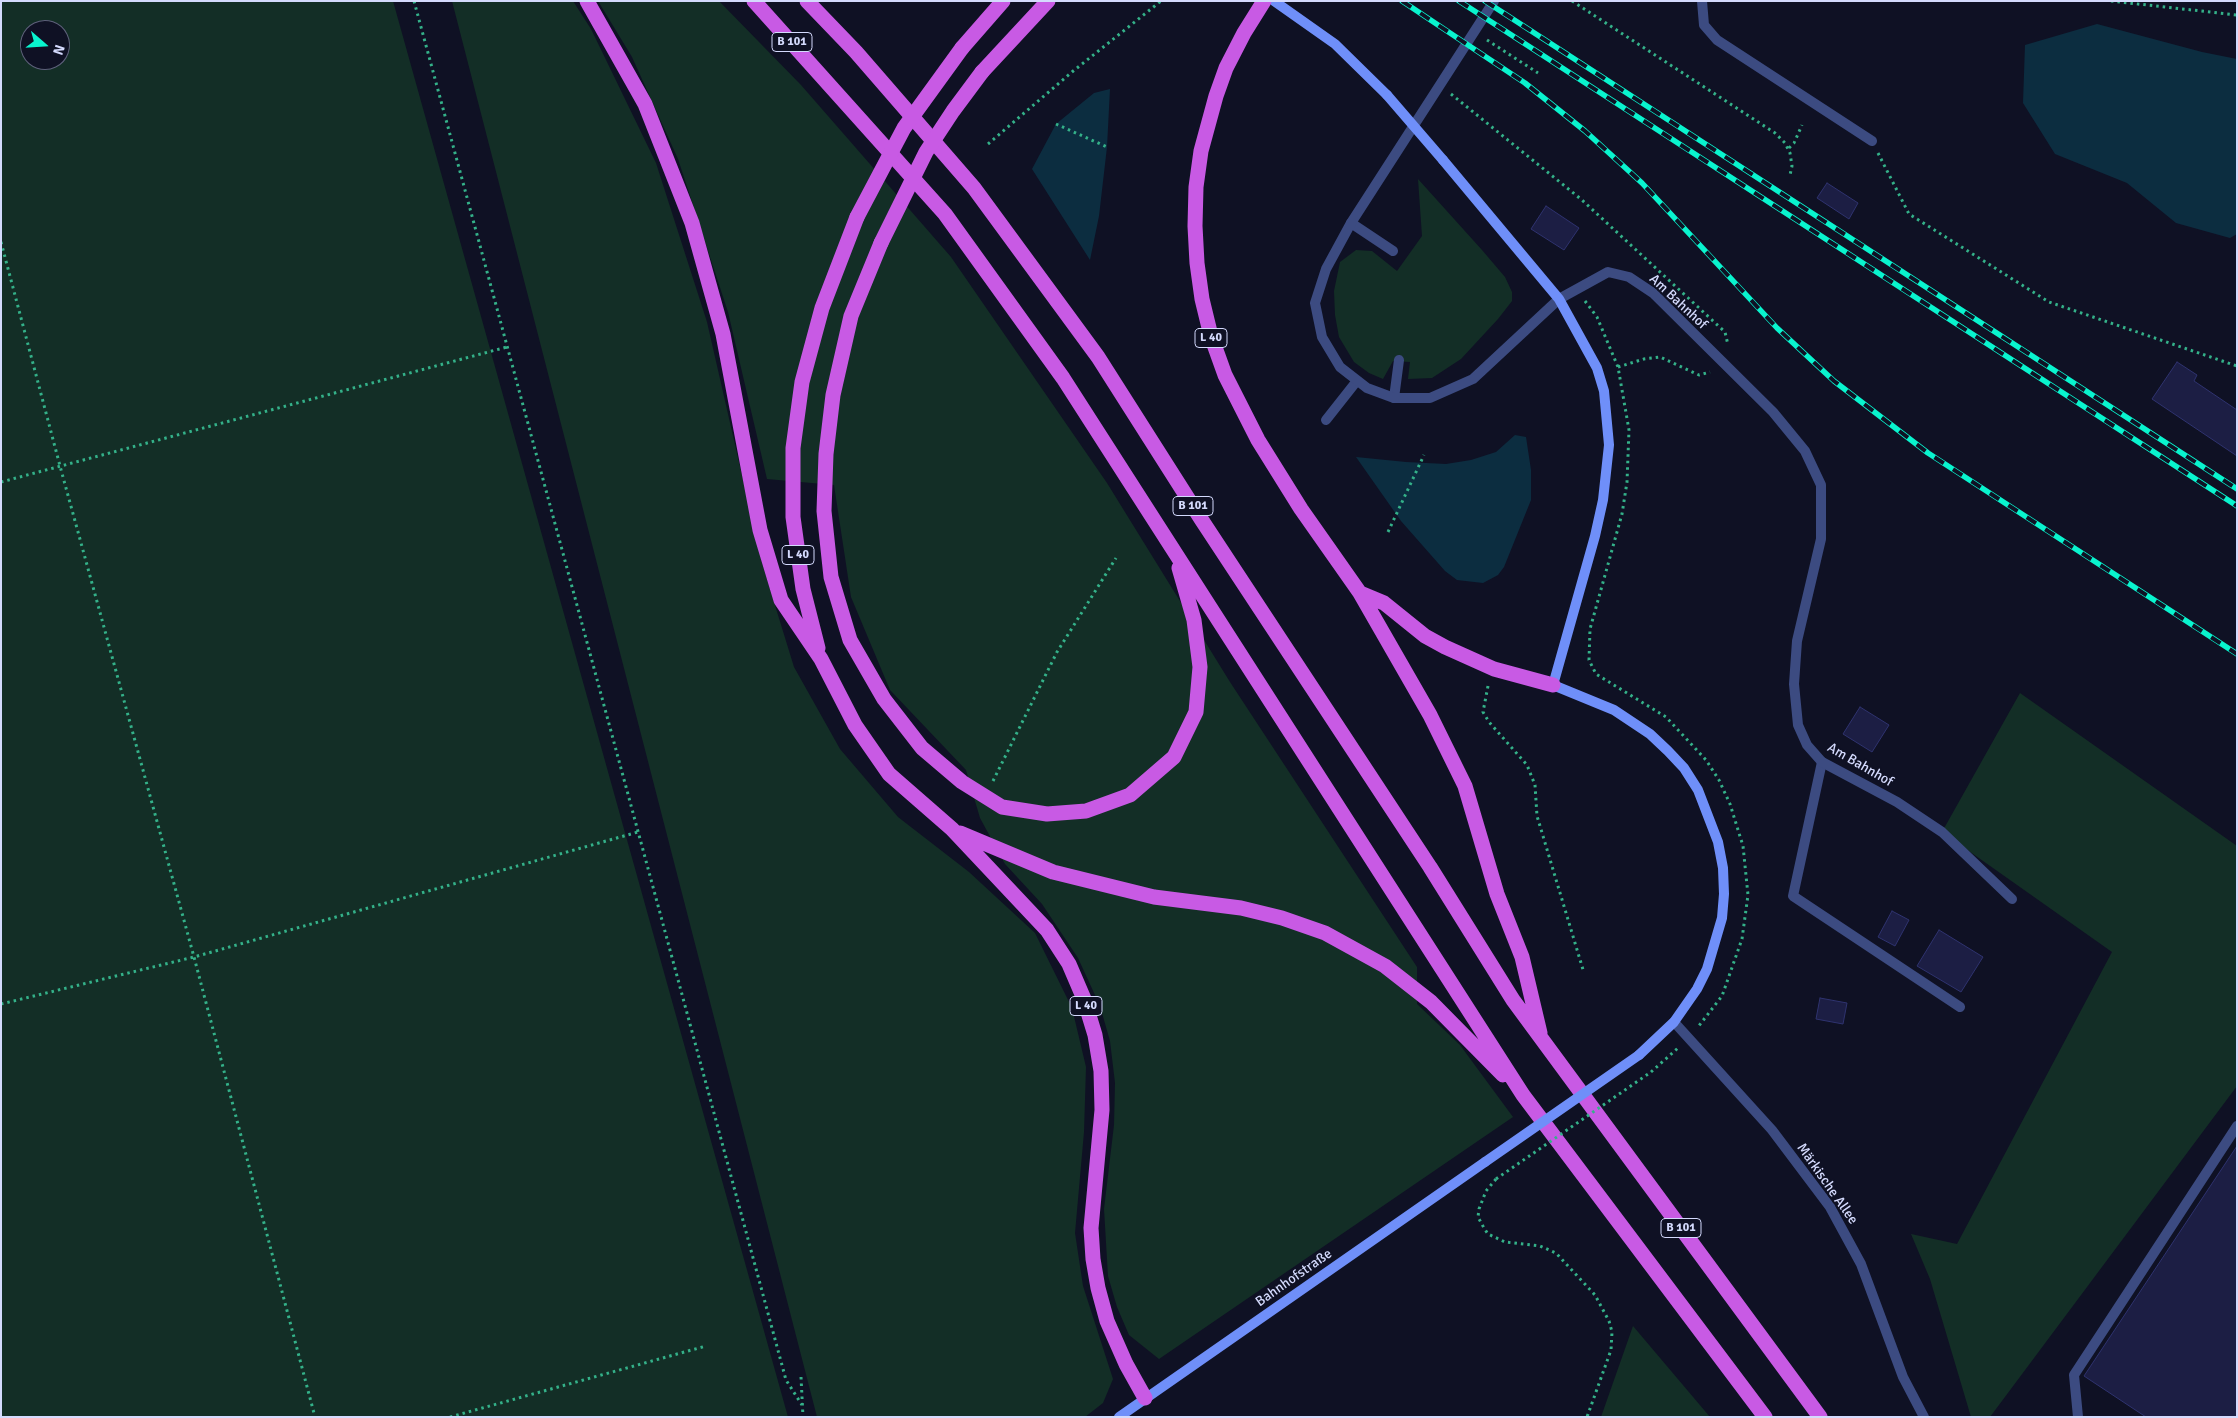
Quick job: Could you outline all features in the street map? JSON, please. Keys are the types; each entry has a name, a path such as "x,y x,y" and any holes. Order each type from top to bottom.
{"highway":[{"path":"587,1 645,104 692,222 724,334 760,530 778,591 781,600 821,659"},
{"name":"B 101","path":"754,1 945,214 1063,378 1523,1095 1765,1417"},
{"name":"B 101","path":"807,1 856,52 974,188 1098,357 1201,519 1430,867 1513,1000 1820,1417"},
{"name":"L 40","path":"1003,1 962,48 904,128 857,217 822,308 802,382 793,448 793,517 803,589 821,659 855,725 889,774 952,830 1047,930 1069,964 1084,999 1095,1035 1101,1071 1102,1110 1091,1228 1094,1269 1107,1321 1126,1364 1145,1398"},
{"path":"1048,1 982,72 926,152 881,243 851,316 833,395 826,454 824,511 831,577 850,640 884,699 922,748 962,782 1002,806 1047,814 1086,812 1130,794 1174,757 1196,712 1200,667 1194,620 1173,550"},
{"name":"L 40","path":"1264,1 1236,49 1216,96 1202,151 1196,187 1195,226 1197,263 1202,299 1211,336 1240,406 1301,509 1360,593"},
{"path":"1360,593 1430,714 1465,786 1497,894 1522,957 1541,1039"},
{"path":"1360,593 1384,603 1425,636 1445,647 1494,669 1553,685"},
{"path":"952,830 1053,872 1154,897 1241,908 1282,918 1325,933 1385,966 1431,1002 1523,1095"}],"main road":[{"path":"1274,1 1335,44 1387,95 1559,298 1597,368 1605,400 1609,445 1603,500 1595,536 1553,685"},
{"name":"Bahnhofstraße","path":"1119,1417 1639,1055 1674,1022 1697,989 1707,969 1722,918 1723,868 1718,842 1710,817 1698,790 1684,768 1650,734 1614,710 1553,685"}],"street":[{"name":"Am Bahnhof","path":"1494,1 1351,224 1326,269 1315,304 1322,337 1340,367 1356,382 1394,398 1430,398 1473,379 1559,298 1608,272 1628,277 1653,293 1773,412 1805,451 1821,485 1821,539 1797,641 1794,684 1798,725 1807,746 1822,762 1897,802 1942,832 2012,899"},
{"path":"1702,1 1704,25 1717,40 1872,142"},
{"path":"1351,224 1394,251"},
{"path":"1394,398 1399,360"},
{"path":"1326,420 1356,382"},
{"path":"1822,762 1793,896 1960,1006"},
{"name":"Märkische Allee","path":"1674,1022 1772,1130 1830,1207 1861,1264 1903,1377 1924,1417"},
{"path":"2078,1417 2074,1375 2237,1126"}],"path":[{"path":"414,1 786,1380 802,1405"},
{"path":"988,144 1072,72 1161,1"},
{"path":"1572,1 1767,127 1788,148 1792,161 1790,175"},
{"path":"2111,1 2237,15"},
{"path":"1484,38 1538,73"},
{"path":"1450,92 1582,200 1725,332 1728,342 1721,362 1713,372 1699,375 1660,358 1644,359 1618,367"},
{"path":"1056,124 1107,148"},
{"path":"1788,148 1794,143 1802,125"},
{"path":"1872,142 1909,214 2049,302 2237,366"},
{"path":"1,242 316,1417"},
{"path":"1575,288 1597,317 1618,367 1629,430 1627,482 1622,514 1590,629 1589,660 1596,674 1651,706 1679,730 1706,760 1719,780 1730,804 1743,846 1747,903 1742,939 1722,996 1715,1005"},
{"path":"1,482 507,347"},
{"path":"1388,532 1424,455"},
{"path":"986,796 1058,652 1116,558"},
{"path":"1484,701 1483,712 1489,722 1527,765 1536,784 1540,824 1584,973"},
{"path":"1,1004 194,957 638,832"},
{"path":"1588,1417 1611,1350 1612,1332 1609,1321 1595,1295 1556,1253 1540,1246 1505,1242 1488,1234 1478,1217 1479,1209 1486,1191 1496,1179 1656,1067"},
{"path":"450,1417 706,1346"},
{"path":"801,1377 803,1417"}],"green space":[{"path":"1,1 393,1 788,1417 1,1417"},
{"path":"452,1 573,1 591,29 656,163 707,322 762,563 794,667 840,749 898,817 969,872 1035,933 1072,1008 1086,1067 1084,1132 1075,1233 1083,1286 1113,1379 1103,1403 1085,1417 817,1417"},
{"path":"598,1 719,1 801,85 951,257 1107,483 1230,682 1417,967 1417,1004 1460,1045 1513,1117 1159,1359 1129,1335 1117,1307 1108,1276 1104,1209 1114,1125 1115,1083 1110,1041 1100,1006 1078,958 1042,904 1005,864 980,818 966,770 890,690 851,597 834,485 767,479 728,312 678,159 632,57"},
{"path":"1418,179 1505,277 1512,292 1512,301 1461,359 1432,378 1408,379 1410,362 1393,361 1383,379 1369,373 1354,362 1339,337 1335,315 1334,291 1340,262 1356,250 1372,251 1397,271 1422,236"},
{"path":"2020,693 2237,846 2237,1086 1990,1417 1971,1417 1930,1279 1911,1234 1957,1244 2112,952 1942,832"},
{"path":"1633,1326 1710,1417 1601,1417"}],"water":[{"path":"2097,24 2202,52 2237,59 2237,234 2230,238 2176,223 2127,183 2055,154 2023,103 2025,45"},
{"path":"1110,89 1107,147 1099,216 1090,260 1032,169 1056,124 1094,93"},
{"path":"1515,435 1526,437 1531,470 1531,500 1504,567 1498,575 1483,583 1457,580 1445,571 1401,521 1356,457 1446,464 1471,460 1496,452"}],"building":[{"path":"1827,183 1858,203 1849,219 1817,198"},
{"path":"1546,206 1579,228 1564,250 1531,229"},
{"path":"2177,362 2197,375 2194,381 2237,410 2237,456 2152,399"},
{"path":"1860,707 1889,725 1872,752 1843,734"},
{"path":"1892,911 1909,920 1895,946 1878,937"},
{"path":"1939,930 1983,957 1961,992 1917,966"},
{"path":"1820,998 1847,1003 1843,1024 1816,1019"},
{"path":"2237,1146 2237,1417 2146,1417 2084,1376"}],"railway":[{"path":"1402,1 1525,83 1585,131 1642,183 1777,328 1834,381 1928,453 2237,654"},
{"path":"1459,1 2237,506"},
{"path":"1485,1 2237,489"}]}
